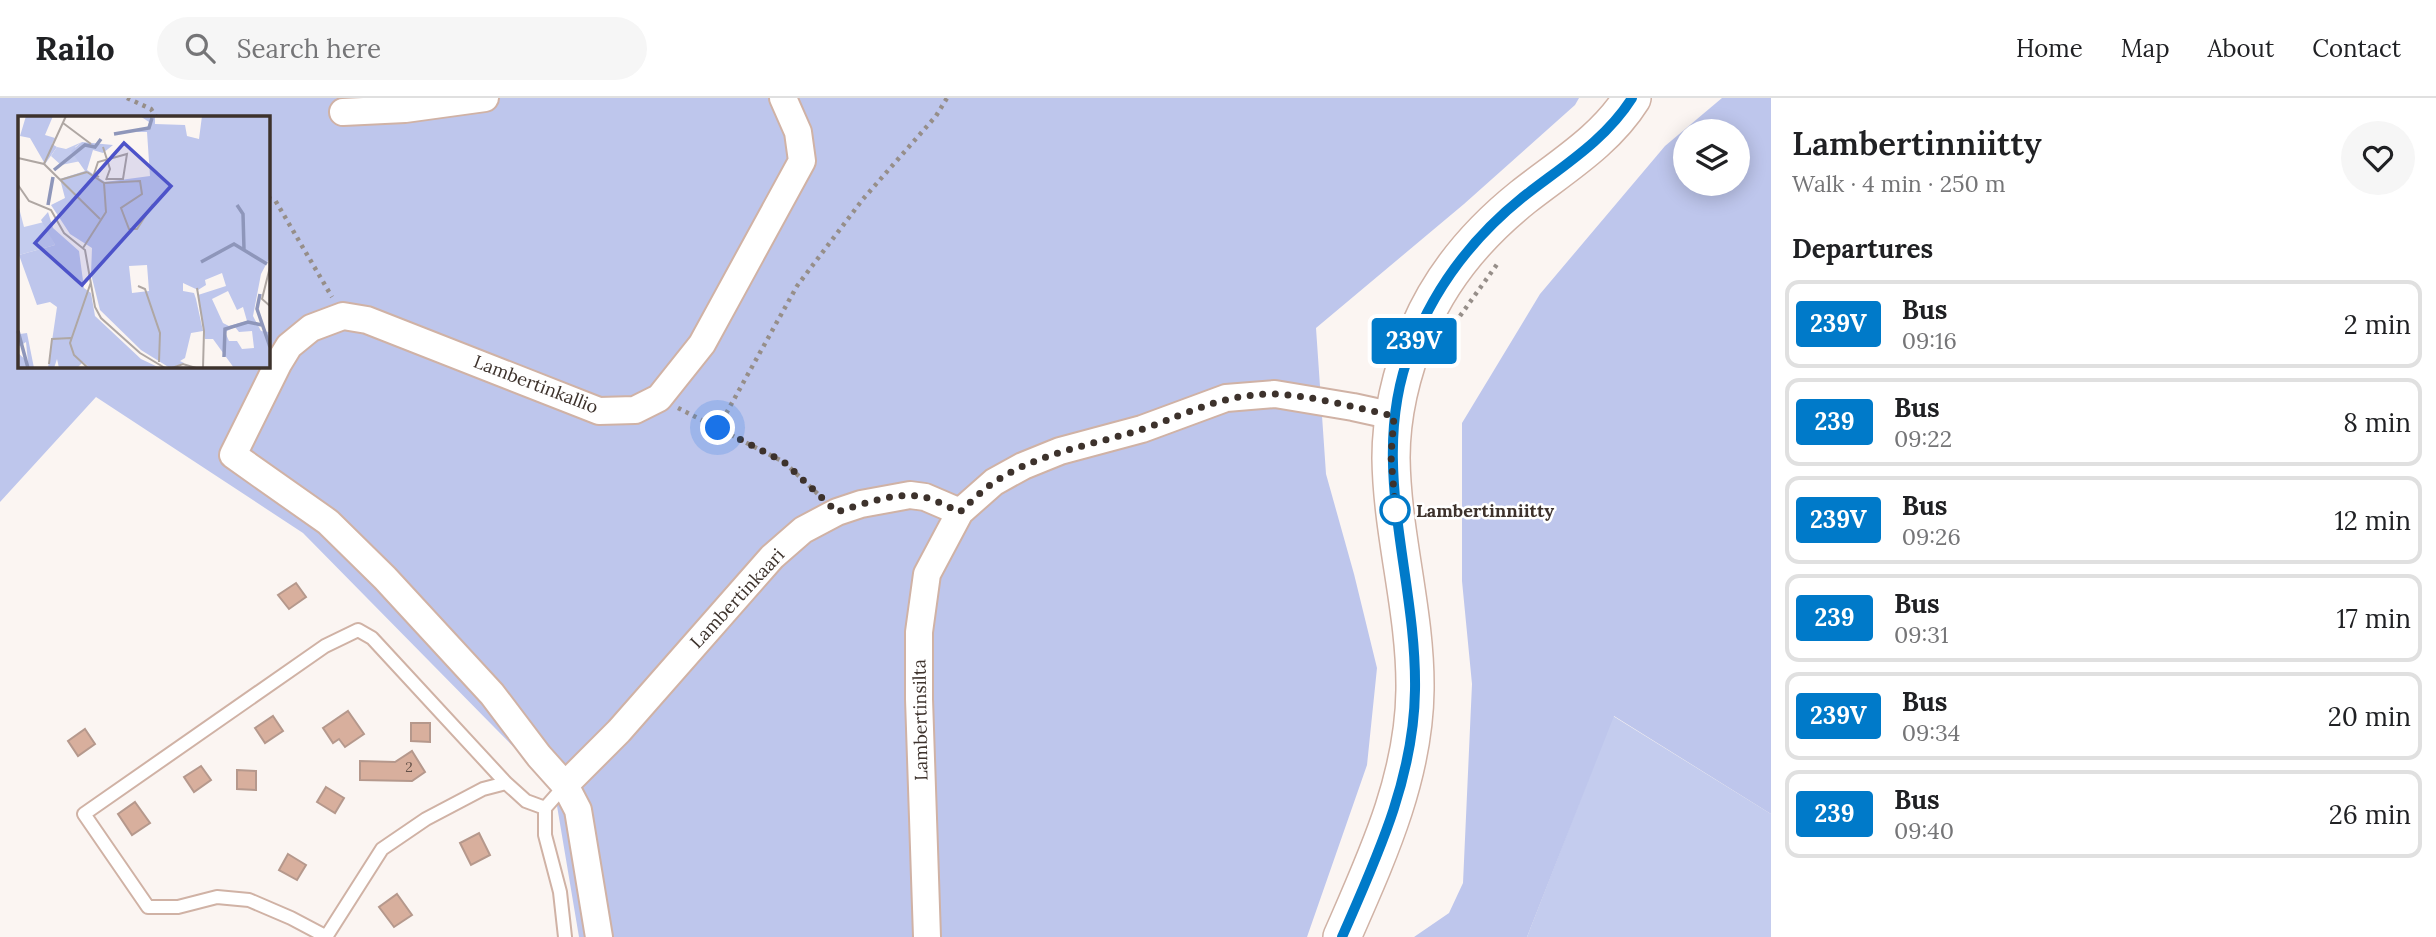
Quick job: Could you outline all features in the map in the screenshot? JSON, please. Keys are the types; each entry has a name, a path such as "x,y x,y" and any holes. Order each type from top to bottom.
{"street":[{"path":"343,111 405,109 485,98"},
{"path":"659,398 702,344 802,162 797,132 783,98"},
{"path":"1342,937 1399,799 1412,732 1415,646 1393,494 1391,456 1394,416 1404,373 1420,327 1438,292 1460,259 1497,218 1600,137 1632,98"},
{"path":"343,316 311,328 289,346 233,455 328,522 492,694 566,788 578,810 599,937"},
{"name":"Lambertinkallio","path":"343,316 367,320 599,411 635,410 659,398"},
{"path":"960,512 995,482 1024,466 1060,451 1142,429 1226,398 1275,394 1394,416"},
{"name":"Lambertinkaari","path":"566,788 772,557 803,530 837,512 910,495 925,497 960,512"},
{"name":"Lambertinsilta","path":"927,937 919,641 927,575 960,512"}],"lane":[{"path":"506,783 483,789 426,819 382,849 326,937 249,900 217,897 178,907 148,906 84,814 324,646 358,629 372,638 506,783 526,801 545,808"},
{"path":"565,937 560,892 545,835 545,808 566,788"}],"path":[{"path":"127,98 151,109 155,116"},
{"path":"718,428 797,286 863,199 936,116 947,98"},
{"path":"270,199 275,200 343,316"},
{"path":"1460,317 1503,257"},
{"path":"659,398 784,462 837,512"}],"shaded area":[{"path":"0,98 1579,98 1575,105 1464,204 1316,328 1326,474 1377,668 1367,765 1307,937 579,937 554,788 303,533 96,397 0,502"},
{"path":"1722,98 1771,98 1771,814 1614,716 1527,937 1414,937 1449,913 1463,883 1472,684 1462,581 1462,423 1540,294 1673,139 1673,196 1750,196 1750,119 1697,119"},
{"path":"1613,716 1771,814 1771,937 1527,937"}],"building":[{"path":"296,583 306,597 289,609 278,595"},
{"path":"348,711 364,734 345,747 339,739 333,743 323,728"},
{"path":"273,716 283,731 265,743 255,728"},
{"path":"411,723 430,723 430,742 411,741"},
{"path":"85,729 95,744 78,756 68,741"},
{"path":"412,751 425,772 412,781 360,780 360,761 395,762"},
{"path":"201,766 211,780 194,792 184,777"},
{"path":"237,770 256,771 256,790 237,789"},
{"path":"326,787 344,798 335,813 317,802"},
{"path":"135,802 150,823 132,835 118,814"},
{"path":"479,833 490,855 471,865 460,843"},
{"path":"288,854 306,865 297,880 279,870"},
{"path":"397,894 412,915 394,927 379,907"}],"bus line":[{"name":"239V","path":"1342,937 1399,799 1412,732 1415,646 1393,494 1391,456 1394,416 1410,352 1431,304 1460,259 1478,238 1497,218 1600,137 1632,98"}],"place":[{"name":"Lambertinniitty","path":"1395,510"}],"route":[{"path":"718,428 784,462 837,512 910,495 925,497 960,512 995,482 1060,451 1142,429 1226,398 1275,394 1394,416 1391,456 1396,517 1395,510"}]}
